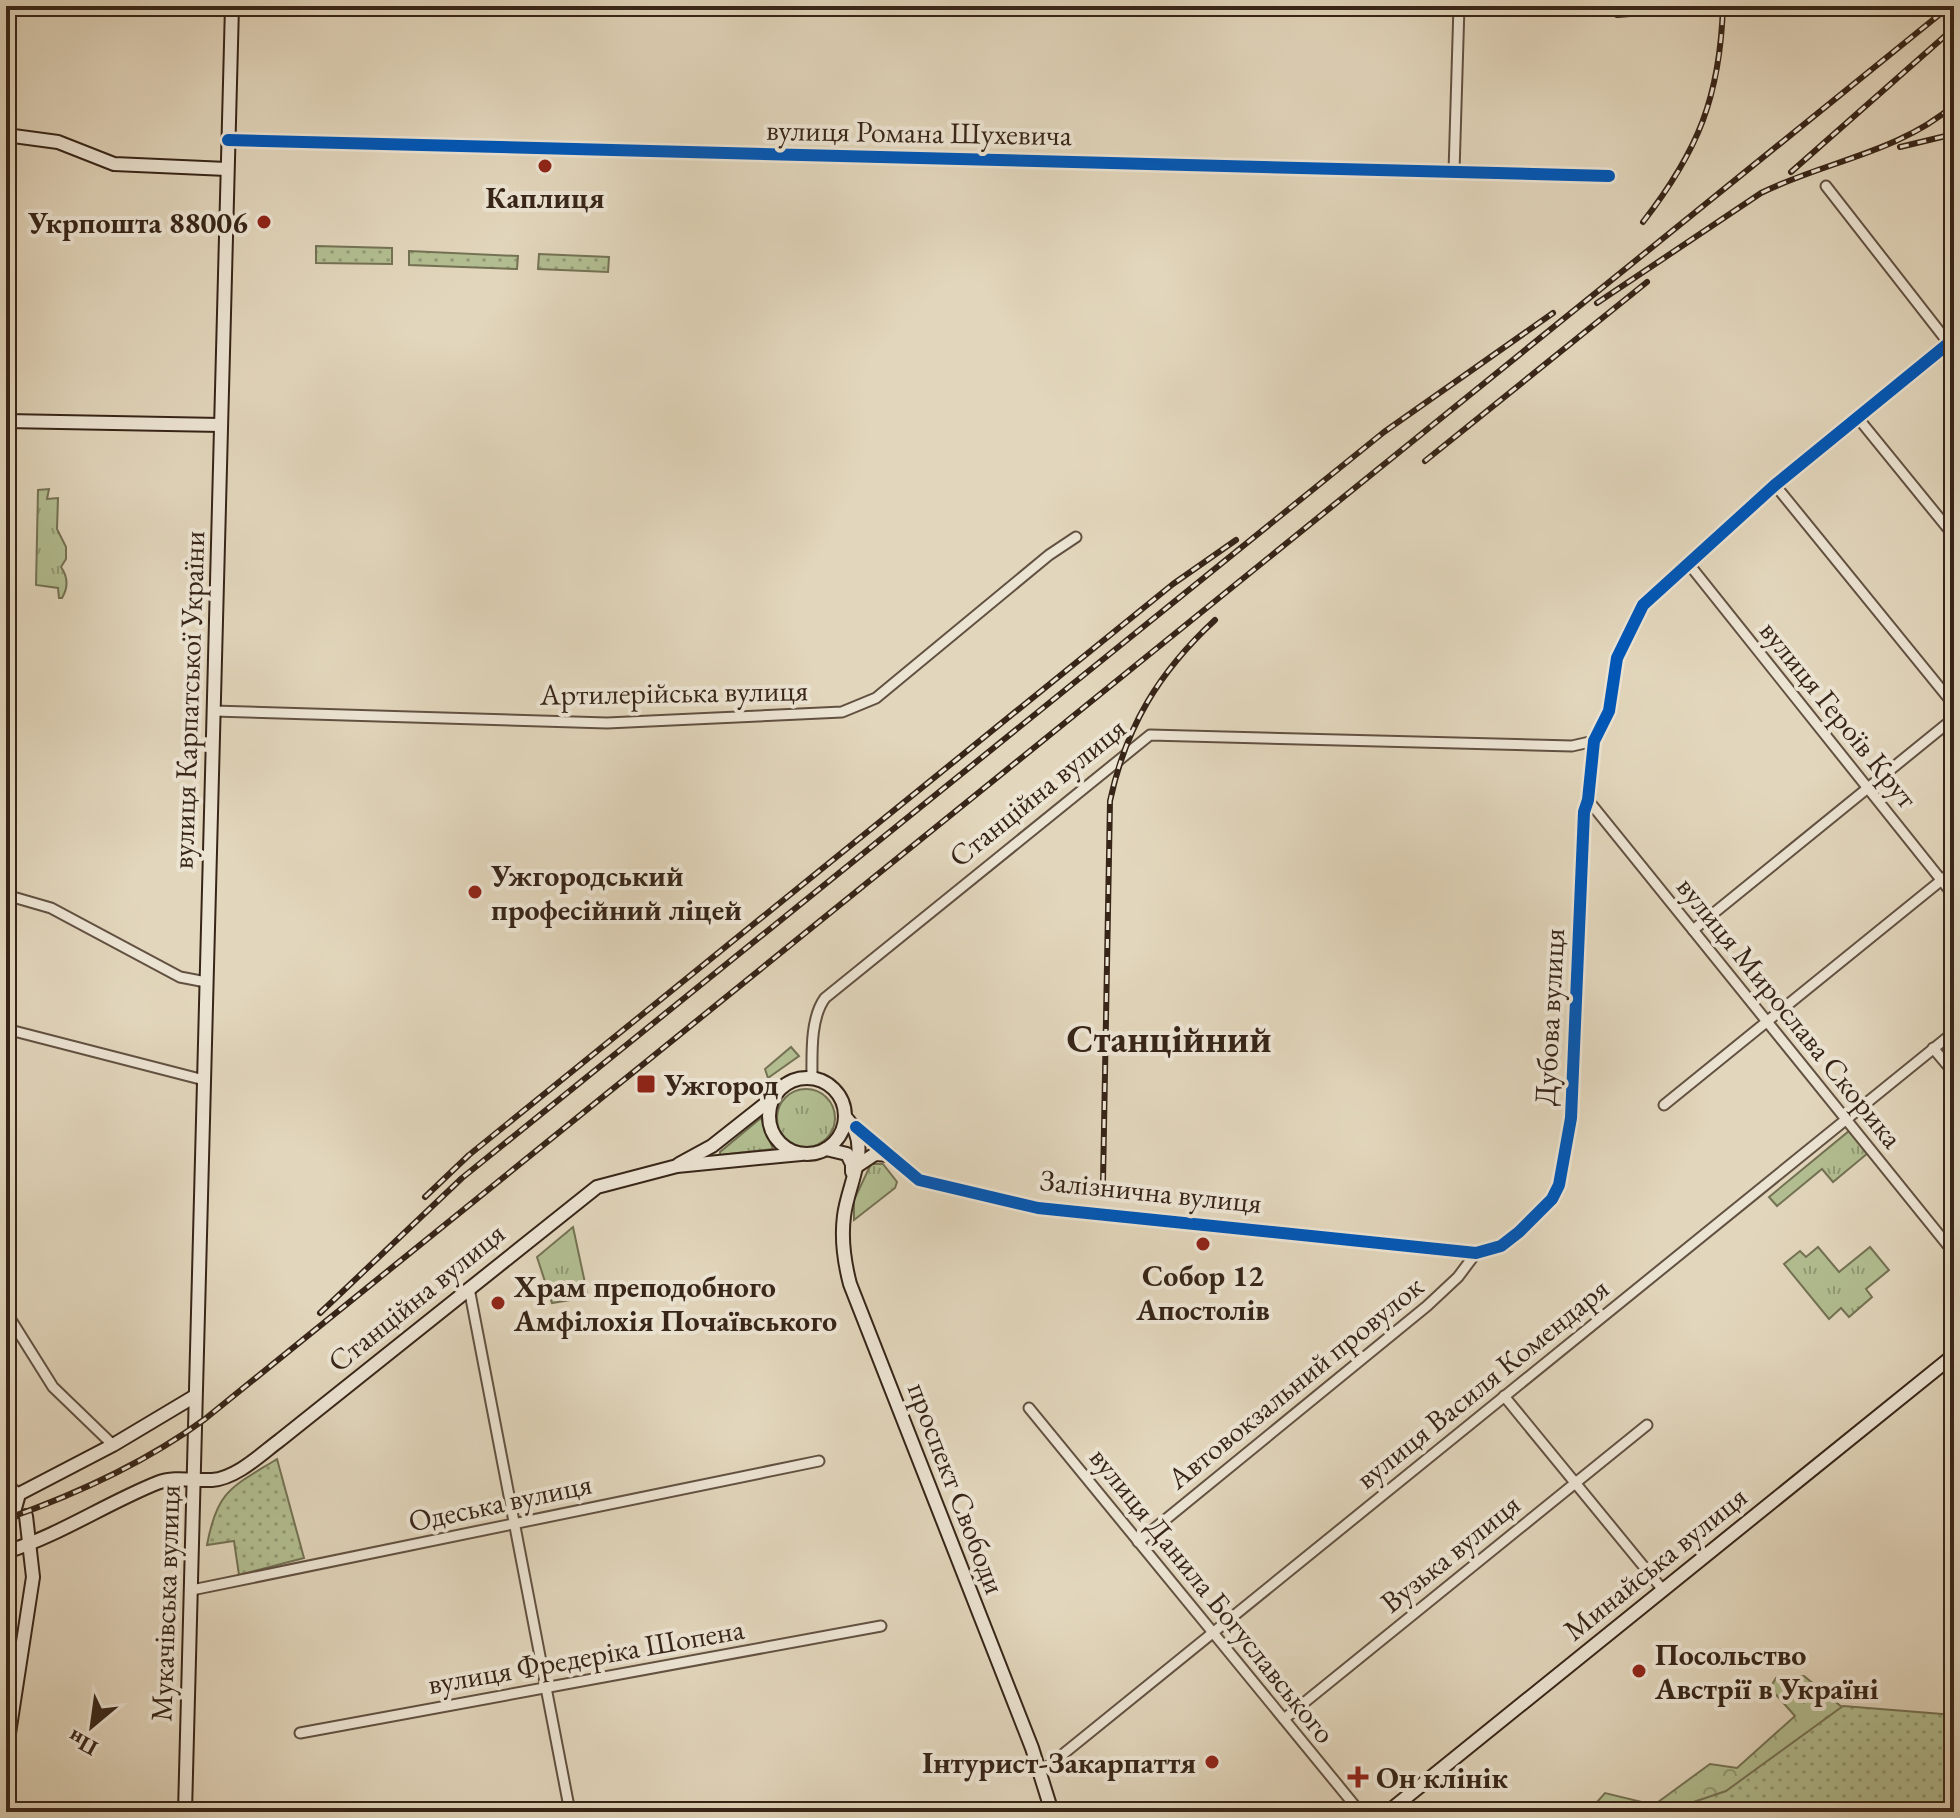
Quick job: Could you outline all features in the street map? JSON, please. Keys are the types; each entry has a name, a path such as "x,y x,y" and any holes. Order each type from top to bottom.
{"main road":[{"name":"вулиця Карпатської України","path":"195,1396 232,6"},
{"path":"6,135 58,142 114,164 227,169"},
{"path":"6,421 221,425"},
{"path":"812,1079 834,1090 842,1102 845,1117 838,1139 826,1149 801,1154 783,1145 771,1128 770,1107 774,1097 786,1085 812,1079"},
{"name":"Станційна вулиця","path":"677,1166 712,1146 774,1097"},
{"name":"Залізнична вулиця","path":"845,1117 856,1127"},
{"name":"проспект Свободи","path":"856,1127 860,1147 851,1179 843,1233 850,1284 1041,1772 1052,1812"},
{"path":"826,1149 849,1157 851,1179"},
{"name":"Станційна вулиця","path":"6,1552 29,1545 156,1483 220,1478 247,1464 597,1187 677,1166 801,1154"},
{"path":"857,1166 875,1154 890,1155"},
{"name":"Минайська вулиця","path":"1388,1812 1954,1355"},
{"path":"6,1753 33,1577 26,1530 19,1508 113,1445 195,1396"},
{"name":"Мукачівська вулиця","path":"185,1812 195,1396"}],"street":[{"path":"1454,172 1459,6"},
{"name":"вулиця Романа Шухевича","path":"228,140 1609,176"},
{"path":"1826,186 1952,346"},
{"name":"Дубова вулиця","path":"1476,1253 1501,1246 1519,1232 1552,1199 1559,1185 1571,1118 1584,812 1594,741 1609,711 1617,658 1629,631 1643,605 1775,485 1952,346"},
{"path":"1858,418 1954,536"},
{"path":"1775,485 1954,705"},
{"name":"Артилерійська вулиця","path":"213,711 607,723 842,712 876,698 1076,537"},
{"name":"вулиця Героїв Крут","path":"1688,563 1954,896"},
{"path":"1693,930 1954,718"},
{"name":"Станційна вулиця","path":"812,1079 813,1043 825,998 1150,735 1572,746 1594,741"},
{"name":"вулиця Мирослава Скорика","path":"1588,800 1954,1253"},
{"path":"1664,1105 1954,870"},
{"path":"6,895 51,908 180,977 206,982"},
{"path":"6,1029 204,1080"},
{"name":"вулиця Василя Комендаря","path":"1041,1772 1954,1032"},
{"path":"1933,1048 1954,1073"},
{"name":"Залізнична вулиця","path":"856,1127 919,1180 1038,1208 1476,1253"},
{"name":"Автовокзальний провулок","path":"1138,1542 1427,1306 1458,1277 1476,1253"},
{"path":"469,1288 570,1812"},
{"path":"6,1312 53,1387 113,1445"},
{"path":"1504,1396 1663,1590"},
{"name":"вулиця Данила Богуславського","path":"1029,1408 1360,1812"},
{"name":"Вузька вулиця","path":"1284,1719 1647,1425"},
{"name":"Одеська вулиця","path":"192,1590 819,1461"},
{"path":"6,1483 19,1508"},
{"name":"вулиця Фредеріка Шопена","path":"300,1733 881,1626"}],"green space":[{"path":"316,246 392,248 392,264 316,263"},
{"path":"409,251 518,256 517,269 409,265"},
{"path":"539,254 609,257 608,272 538,269"},
{"path":"49,489 47,499 58,498 57,529 66,547 66,559 61,567 66,582 62,598 59,598 58,588 36,585 38,490"},
{"path":"791,1047 799,1056 768,1078 765,1069"},
{"path":"806,1089 826,1098 835,1118 826,1138 806,1147 786,1138 777,1118 786,1098"},
{"path":"761,1118 773,1149 720,1155 720,1152"},
{"path":"1849,1131 1868,1153 1833,1182 1822,1169 1777,1206 1769,1197"},
{"path":"871,1164 883,1164 897,1182 895,1188 854,1220 854,1200"},
{"path":"573,1227 588,1297 552,1303 537,1257"},
{"path":"1818,1247 1839,1272 1870,1247 1889,1270 1866,1289 1872,1297 1849,1317 1841,1308 1829,1319 1784,1264 1800,1251 1806,1257"},
{"path":"277,1459 304,1558 239,1575 234,1541 207,1545 211,1527 216,1512 229,1492"},
{"path":"1804,1676 1848,1712 1954,1722 1676,1812 1588,1812 1605,1793 1654,1805 1710,1764 1737,1768 1795,1716 1770,1688 1776,1678"},
{"path":"1843,1706 1954,1715 1954,1812 1664,1812 1726,1791"}],"railway":[{"path":"1643,222 1678,171 1702,122 1717,68 1723,6"},
{"path":"1617,15 1732,6"},
{"path":"6,1519 110,1476 159,1450 205,1419 1950,6"},
{"path":"1791,172 1954,28"},
{"path":"1597,303 1761,193 1885,146 1932,121 1954,105"},
{"path":"1900,147 1954,134"},
{"path":"1425,461 1647,282"},
{"path":"320,1313 462,1178 1384,432 1553,313"},
{"path":"425,1197 469,1155 1173,584 1236,540"},
{"path":"1103,1182 1110,801 1135,724 1161,680 1215,620"}],"cycle path":[{"path":"228,140 1609,176"},
{"path":"856,1127 919,1180 1038,1208 1476,1253 1501,1246 1552,1199 1559,1185 1571,1118 1584,812 1594,741 1609,711 1617,658 1643,605 1775,485 1949,343"}],"place":[{"name":"Каплиця","path":"545,166"},
{"name":"Укрпошта 88006","path":"264,222"},
{"name":"Ужгородський професійний ліцей","path":"475,892"},
{"name":"Ужгород","path":"646,1084"},
{"name":"Собор 12 Апостолів","path":"1203,1244"},
{"name":"Храм преподобного Амфілохія Почаївського","path":"498,1303"},
{"name":"Посольство Австрії в Україні","path":"1639,1671"},
{"name":"Інтурист-Закарпаття","path":"1212,1762"},
{"name":"Он клінік","path":"1358,1777"}],"district":[{"name":"Станційний","path":"1169,1038"}]}
